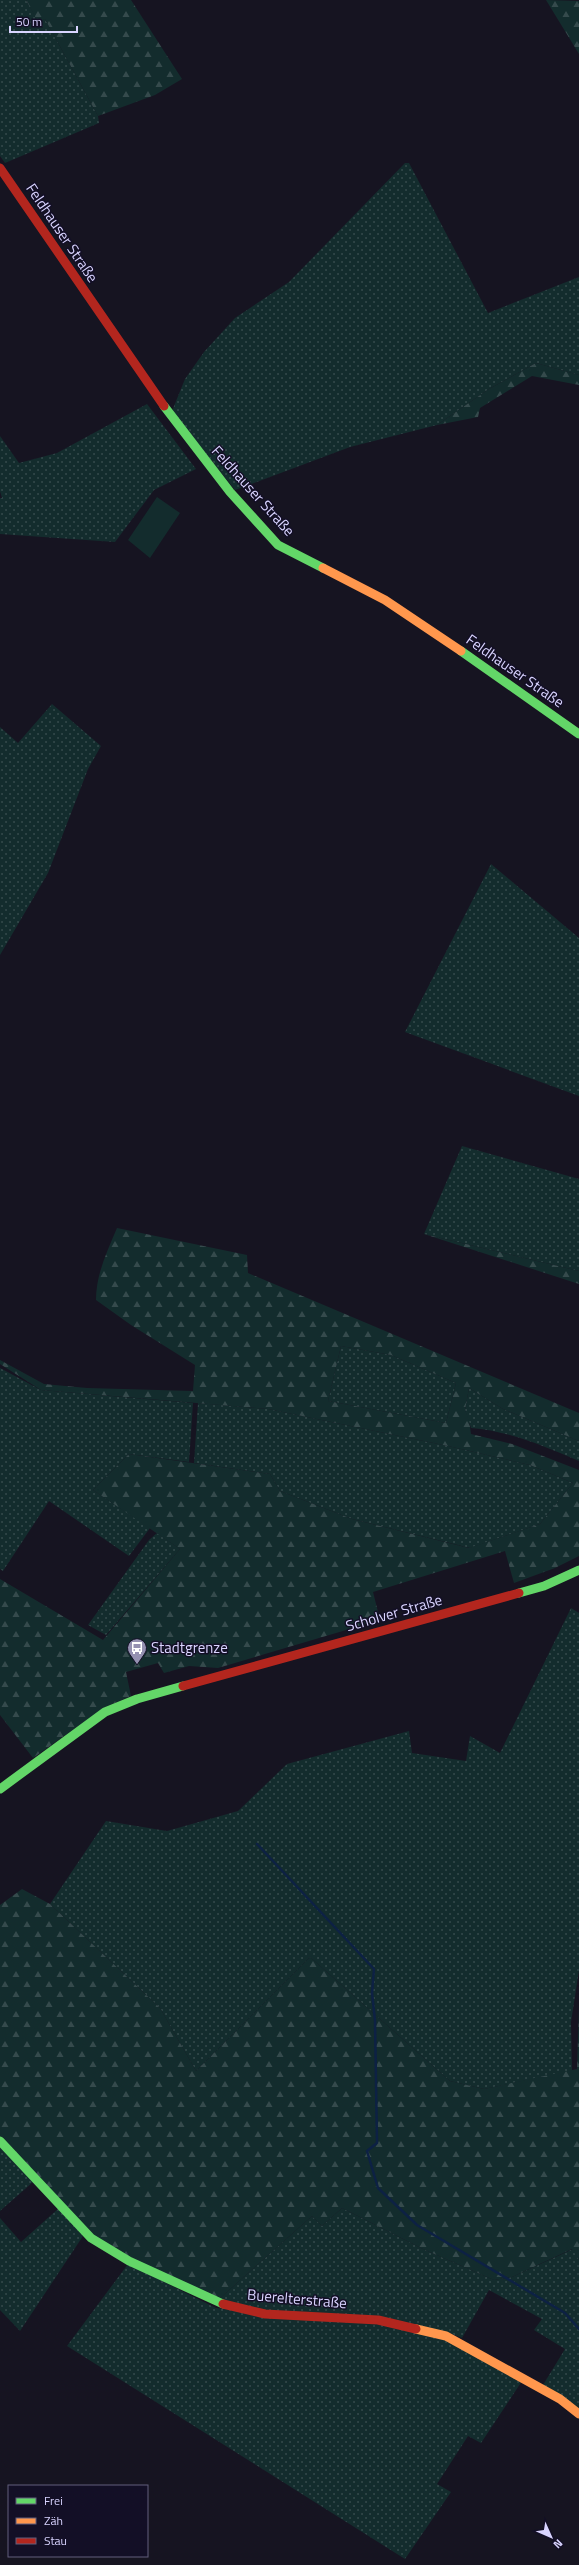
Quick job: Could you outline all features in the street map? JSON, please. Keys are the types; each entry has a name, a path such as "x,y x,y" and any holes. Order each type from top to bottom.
{"street":[{"name":"Feldhauser Straße","path":"0,168 167,410 230,492 278,545 385,600 495,673 579,734"},
{"name":"Scholver Straße","path":"0,1789 105,1712 143,1697 544,1586 579,1570"},
{"name":"Buerelterstraße","path":"0,2141 91,2238 129,2261 217,2304 265,2314 378,2320 446,2336 560,2399 579,2414"}],"green space":[{"path":"0,0 26,0 38,21 45,19 98,116 99,123 5,163 0,156"},
{"path":"26,0 131,0 182,79 155,95 98,116 45,19 38,22"},
{"path":"546,0 579,1 579,54"},
{"path":"405,163 409,163 488,313 579,277 579,375 536,363 489,389 437,425 350,447 235,490 172,411 185,379 204,352 235,318 289,282"},
{"path":"536,363 579,375 579,385 532,376 480,408 478,417 437,425 489,389"},
{"path":"147,404 196,469 154,490 115,542 0,534 0,498 2,498 0,491 0,436 19,463 57,453"},
{"path":"157,497 180,513 150,558 128,540"},
{"path":"52,704 101,746 88,769 48,873 0,955 0,727 18,743"},
{"path":"491,864 579,938 579,1096 405,1032"},
{"path":"462,1146 579,1179 579,1271 424,1234"},
{"path":"117,1228 247,1255 248,1273 579,1413 579,1441 503,1409 469,1388 465,1410 469,1420 471,1434 512,1444 579,1470 579,1556 555,1568 514,1583 505,1551 373,1592 380,1620 218,1668 189,1666 164,1673 158,1663 126,1672 131,1696 105,1707 33,1758 0,1715 0,1579 103,1640 180,1549 93,1490 129,1454 270,1474 280,1491 352,1519 469,1548 540,1524 573,1483 530,1465 448,1446 268,1409 41,1390 0,1364 0,1360 44,1384 87,1388 193,1391 195,1365 131,1325 96,1300 96,1290 100,1272","holes":["341,1346 391,1355 456,1383 446,1423 328,1401"]},
{"path":"424,1234 579,1271 579,1284"},
{"path":"341,1346 391,1355 456,1383 446,1423 328,1401"},
{"path":"0,1368 41,1390 193,1403 189,1462 129,1454 93,1490 150,1528 129,1556 49,1501 3,1571 0,1569"},
{"path":"469,1388 503,1409 579,1441 579,1461 513,1436 499,1432 471,1428 465,1410"},
{"path":"198,1403 268,1409 448,1446 530,1465 573,1483 540,1524 470,1548 352,1519 280,1491 270,1474 194,1463"},
{"path":"157,1533 180,1549 106,1635 88,1625 149,1540"},
{"path":"571,1608 579,1613 579,1970 571,2022 572,2071 484,2089 450,2081 310,1957 196,2071 160,2008 50,1904 106,1821 167,1831 238,1811 287,1764 409,1731 412,1753 466,1761 470,1736 500,1753"},
{"path":"22,1889 50,1904 160,2008 196,2071 310,1957 450,2081 484,2089 577,2069 579,2006 579,2260 572,2249 512,2277 494,2280 423,2249 342,2208 322,2226 312,2216 218,2300 130,2258 90,2233 0,2137 0,1905"},
{"path":"0,2146 33,2182 0,2211"},
{"path":"59,2208 83,2236 20,2331 0,2310 0,2218 21,2242"},
{"path":"342,2208 423,2249 494,2280 512,2277 573,2249 579,2260 579,2409 543,2385 565,2349 534,2330 542,2319 489,2290 462,2338 447,2332 265,2310 218,2300 312,2216 322,2226"},
{"path":"128,2264 216,2308 377,2322 444,2338 522,2381 481,2443 468,2436 437,2484 451,2492 405,2559 67,2346"}],"waterway":[{"path":"257,1844 374,1969 372,1993 375,2020 377,2143 367,2151 378,2188 417,2225 565,2313 579,2329"}],"traffic: fast":[{"path":"164,406 230,492 278,545 323,568"},
{"path":"461,651 579,734"},
{"path":"519,1593 544,1586 579,1570"},
{"path":"0,1789 105,1712 137,1699 183,1686"},
{"path":"0,2141 91,2238 129,2261 223,2304"}],"traffic: slow":[{"path":"323,568 385,600 461,651"},
{"path":"416,2329 446,2336 560,2399 579,2414"}],"traffic: jam":[{"path":"0,168 164,406"},
{"path":"183,1686 519,1593"},
{"path":"223,2304 265,2314 378,2320 416,2329"}],"place":[{"name":"Stadtgrenze","path":"137,1665"}]}
